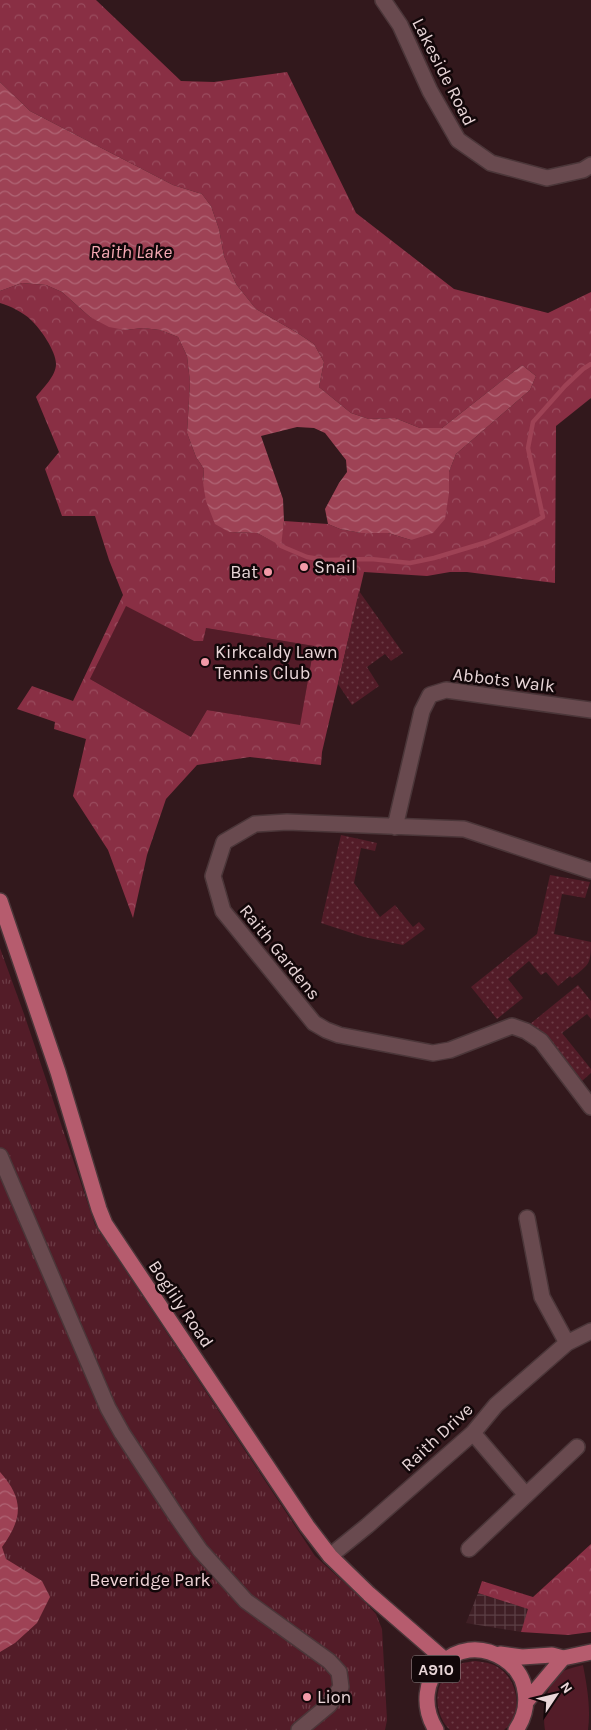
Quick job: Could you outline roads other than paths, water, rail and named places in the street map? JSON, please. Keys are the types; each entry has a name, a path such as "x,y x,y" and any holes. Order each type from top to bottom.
{"main road":[{"name":"Boglily Road","path":"0,901 58,1072 98,1209 105,1224 307,1526 330,1556 369,1594 445,1660"},
{"name":"A910","path":"436,1730 429,1719 426,1704 426,1694 430,1680 437,1668 445,1660 459,1652 482,1650 496,1654 522,1657 552,1655 563,1658 591,1652"},
{"name":"A910","path":"496,1654 509,1662 518,1673 523,1683 526,1702"},
{"path":"516,1730 525,1712 526,1702 563,1658"}],"street":[{"name":"Lakeside Road","path":"383,0 400,25 430,91 458,140 491,164 547,178 583,170 591,165"},
{"name":"Abbots Walk","path":"395,827 422,711 430,695 446,690 591,710"},
{"name":"Raith Gardens","path":"591,872 464,829 287,822 255,824 224,842 213,876 223,911 314,1023 339,1035 433,1053 450,1050 512,1026 526,1031 541,1041 591,1107"},
{"path":"0,1156 108,1408 168,1503 200,1550 246,1600 329,1661 339,1672 341,1687 329,1704 299,1730"},
{"path":"527,1218 542,1296 567,1343"},
{"name":"Raith Drive","path":"330,1556 473,1433 496,1405 567,1343 591,1331"},
{"path":"473,1433 526,1495"},
{"path":"469,1549 577,1447"}],"water":[{"name":"Raith Lake","path":"0,82 30,111 173,185 202,194 211,206 219,229 224,256 236,284 256,309 314,344 324,362 319,387 351,413 369,419 395,418 420,428 442,428 522,365 536,376 530,390 456,454 449,472 449,493 445,519 433,533 411,540 388,533 361,533 340,529 328,524 325,509 347,472 346,460 325,433 314,428 297,427 261,436 283,499 284,521 281,546 257,533 229,532 215,524 206,501 203,483 204,469 196,457 187,433 190,382 187,356 178,337 160,330 143,328 125,330 109,327 90,317 62,292 46,285 22,283 0,291"},
{"path":"0,1472 13,1491 18,1509 14,1527 2,1547 6,1559 42,1581 50,1597 37,1623 15,1643 0,1652"}],"waterway":[{"path":"278,543 307,557 326,560 371,559 410,563 487,542 543,517 528,448 533,422 565,386 591,364"}],"place":[{"name":"Snail","path":"304,567"},
{"name":"Bat","path":"268,572"},
{"name":"Kirkcaldy Lawn Tennis Club","path":"205,662"},
{"name":"Lion","path":"307,1697"}],"park label":[{"name":"Beveridge Park","path":"150,1580"}]}
